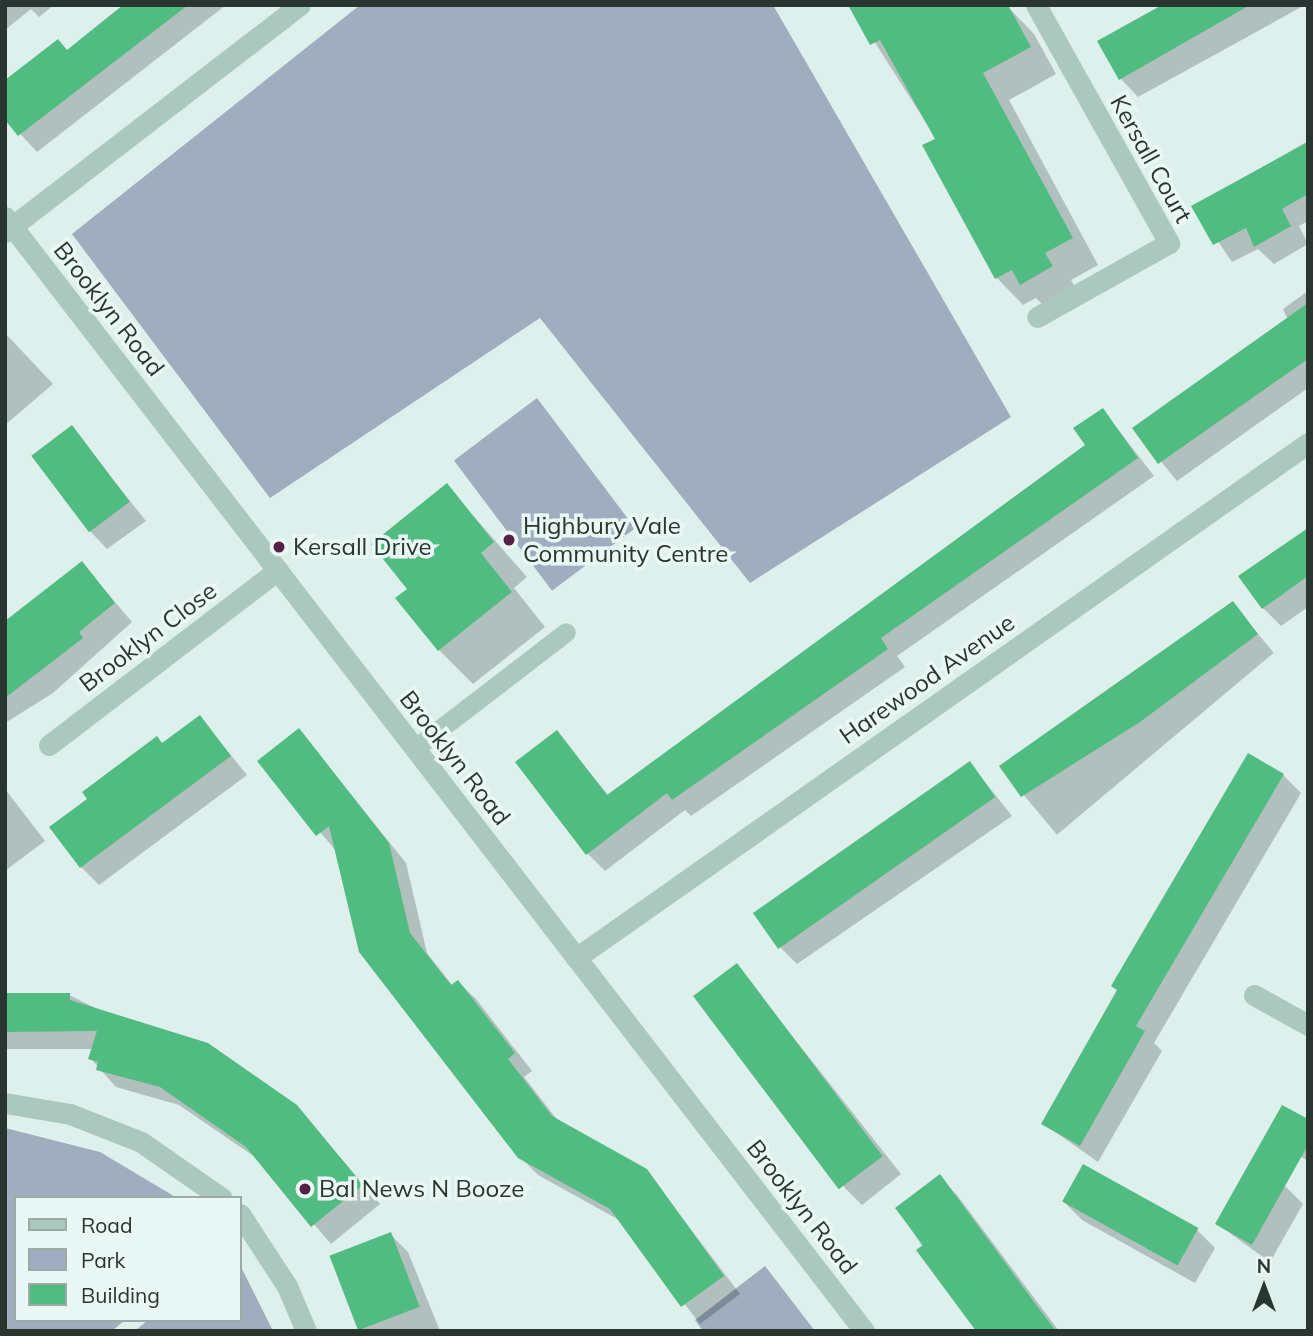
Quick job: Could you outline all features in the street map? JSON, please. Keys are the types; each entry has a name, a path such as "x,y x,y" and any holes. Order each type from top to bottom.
{"street":[{"path":"7,225 300,5"},
{"name":"Kersall Court","path":"1036,5 1169,243 1037,317"},
{"name":"Brooklyn Road","path":"7,225 278,570 864,1331"},
{"name":"Harewood Avenue","path":"576,958 1308,443"},
{"name":"Brooklyn Close","path":"50,745 278,570"},
{"path":"1254,995 1308,1025"},
{"path":"5,1103 70,1114 141,1142 219,1196"},
{"path":"242,1217 286,1286 306,1331"}],"lane":[{"path":"415,748 566,632"}],"green space":[{"path":"360,5 773,5 1011,417 750,583 540,318 270,498 72,234"},
{"path":"537,398 635,528 552,591 454,461"},
{"path":"5,1128 100,1152 174,1196 14,1196 14,1322 123,1322 112,1331 5,1331"},
{"path":"765,1266 815,1331 703,1331 695,1320"},
{"path":"242,1269 273,1331 135,1331 146,1322 242,1322"}],"building":[{"path":"123,5 188,5 18,136 5,120 5,80 58,39 67,50"},
{"path":"848,5 1008,5 1031,47 983,73 1073,238 1045,253 1053,266 1020,285 1012,270 995,279 922,145 935,139 880,40 870,45"},
{"path":"1162,5 1250,5 1119,80 1097,41"},
{"path":"1308,142 1308,194 1282,209 1291,226 1254,247 1246,228 1213,245 1191,206"},
{"path":"1308,303 1308,359 1158,464 1132,428"},
{"path":"1103,408 1138,458 881,638 888,649 672,800 667,793 586,855 515,762 557,730 607,795 1085,445 1073,428"},
{"path":"72,425 130,502 89,532 31,456"},
{"path":"447,483 494,542 481,553 512,592 438,651 395,598 407,589 371,544"},
{"path":"1308,528 1308,576 1262,609 1238,576"},
{"path":"82,561 115,603 79,632 83,638 5,698 5,621"},
{"path":"1233,601 1258,634 1140,722 1021,797 999,766"},
{"path":"200,715 231,756 80,868 49,827 87,799 82,792 157,736 162,743"},
{"path":"299,728 389,843 410,933 451,985 458,980 515,1053 508,1059 552,1116 647,1169 724,1276 681,1307 610,1209 518,1158 359,952 329,826 316,836 257,761"},
{"path":"1248,753 1284,774 1136,1026 1145,1031 1080,1146 1041,1124 1117,990 1111,986"},
{"path":"970,761 995,797 778,949 753,913"},
{"path":"737,963 883,1156 839,1189 693,996"},
{"path":"5,993 70,993 70,1000 208,1043 297,1105 363,1185 311,1227 246,1147 160,1087 96,1070 98,1062 88,1059 97,1031 5,1032"},
{"path":"1282,1105 1308,1119 1308,1145 1252,1245 1215,1224"},
{"path":"1083,1164 1198,1228 1178,1266 1062,1202"},
{"path":"940,1174 1056,1331 976,1331 916,1250 923,1245 895,1208"},
{"path":"391,1232 420,1307 358,1330 329,1256"}],"place":[{"name":"Highbury Vale Community Centre","path":"509,540"},
{"name":"Kersall Drive","path":"279,547"},
{"name":"Bal News N Booze","path":"305,1189"}]}
